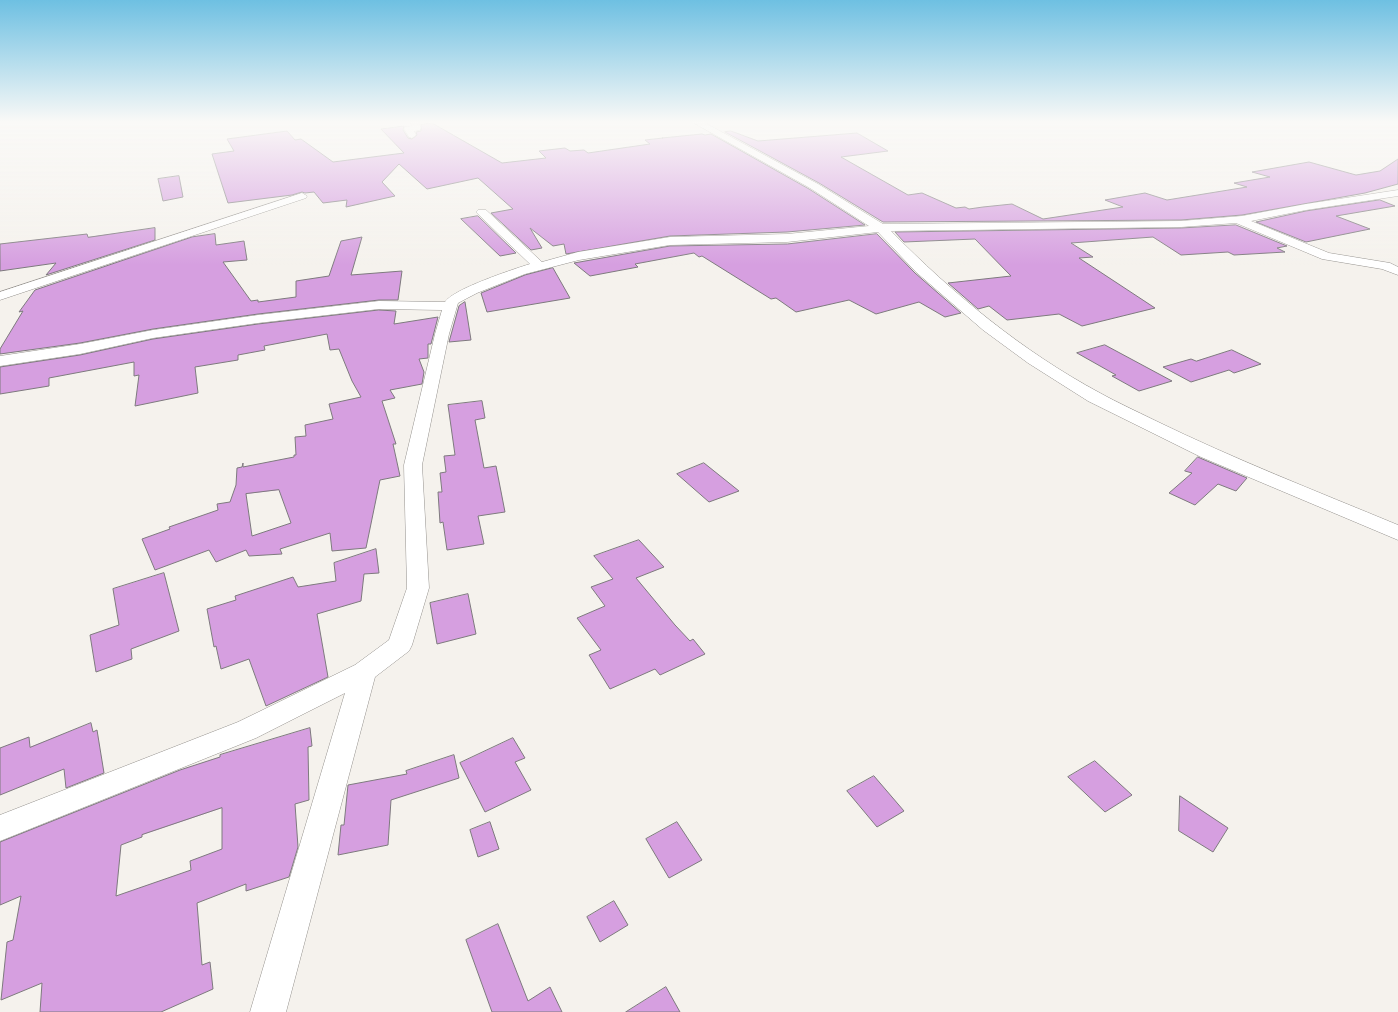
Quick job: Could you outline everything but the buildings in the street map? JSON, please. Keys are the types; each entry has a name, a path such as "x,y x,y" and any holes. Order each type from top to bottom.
{"street":[{"path":"784,170 814,186 881,228 922,269 988,327 1034,360 1094,397 1208,453 1398,533"},
{"path":"0,828 247,730 364,672 400,645 418,588 413,464 442,334 452,301 472,290 520,271 578,256 670,241 787,238 881,228 1180,224 1237,219 1306,206 1398,193"},
{"path":"0,296 302,196"},
{"path":"482,212 539,266"},
{"path":"1237,219 1326,256 1385,266 1398,271"},
{"path":"0,361 80,349 154,334 258,319 379,305 451,306"},
{"path":"268,1012 364,672"}]}
